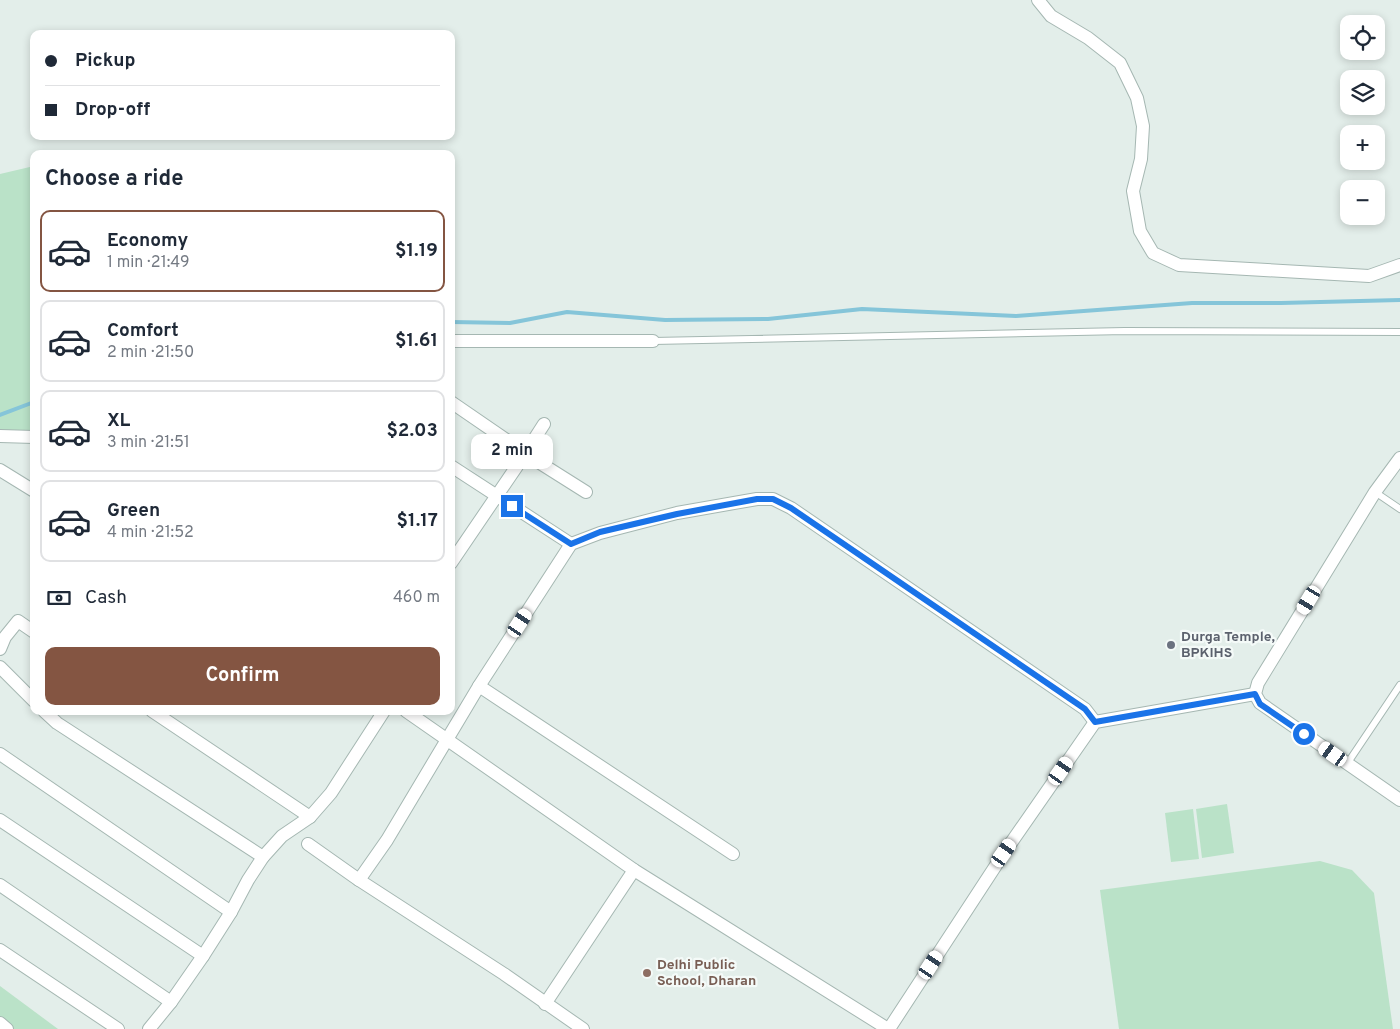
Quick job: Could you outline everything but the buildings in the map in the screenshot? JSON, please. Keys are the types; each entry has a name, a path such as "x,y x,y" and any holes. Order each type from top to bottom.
{"street":[{"path":"1038,0 1050,16 1088,38 1120,63 1137,98 1143,126 1141,159 1133,191 1140,231 1153,253 1179,265 1370,276 1400,265"},
{"path":"455,342 653,341"},
{"path":"455,405 586,492"},
{"path":"455,557 544,424"},
{"path":"0,436 30,437"},
{"path":"1400,458 1375,492 1258,683 1255,694 1260,704 1400,800"},
{"path":"455,469 571,544"},
{"path":"0,470 30,489"},
{"path":"359,880 387,840 479,686 571,544 600,532 677,514 757,499 773,499 791,508 1085,709 1095,722"},
{"path":"0,648 5,636 18,621 30,629"},
{"path":"0,667 30,697"},
{"path":"479,686 733,854"},
{"path":"411,715 634,870 889,1029 1004,853 1095,722 1255,694"},
{"path":"48,715 56,723 263,857"},
{"path":"158,715 310,816"},
{"path":"149,1029 171,1002 203,956 263,857 282,836 310,816 331,793 381,715"},
{"path":"0,754 231,912"},
{"path":"0,820 203,956"},
{"path":"308,844 359,880 504,974 583,1029"},
{"path":"545,1004 634,870"},
{"path":"0,885 171,1002"},
{"path":"0,950 118,1029"},
{"path":"0,1023 7,1029"}],"lane":[{"path":"653,341 1125,331 1400,332"},
{"path":"1375,492 1400,509"},
{"path":"1348,764 1400,685"}],"green space":[{"path":"30,167 30,437 0,436 0,174"},
{"path":"1227,804 1234,853 1202,858 1196,809"},
{"path":"1193,809 1199,859 1171,862 1165,813"},
{"path":"1320,861 1352,870 1374,893 1393,1029 1119,1029 1100,890"},
{"path":"0,986 58,1029 0,1029"}],"waterway":[{"path":"455,322 510,323 567,312 665,320 768,319 862,309 1016,316 1192,303 1400,300"},
{"path":"0,415 30,404"}],"place":[{"name":"Durga Temple, BPKIHS","path":"1171,645"},
{"name":"Delhi Public School, Dharan","path":"647,973"}],"route":[{"path":"512,506 571,544 600,532 677,514 757,499 773,499 791,508 1085,709 1095,722 1255,694 1260,704 1304,734"}]}
